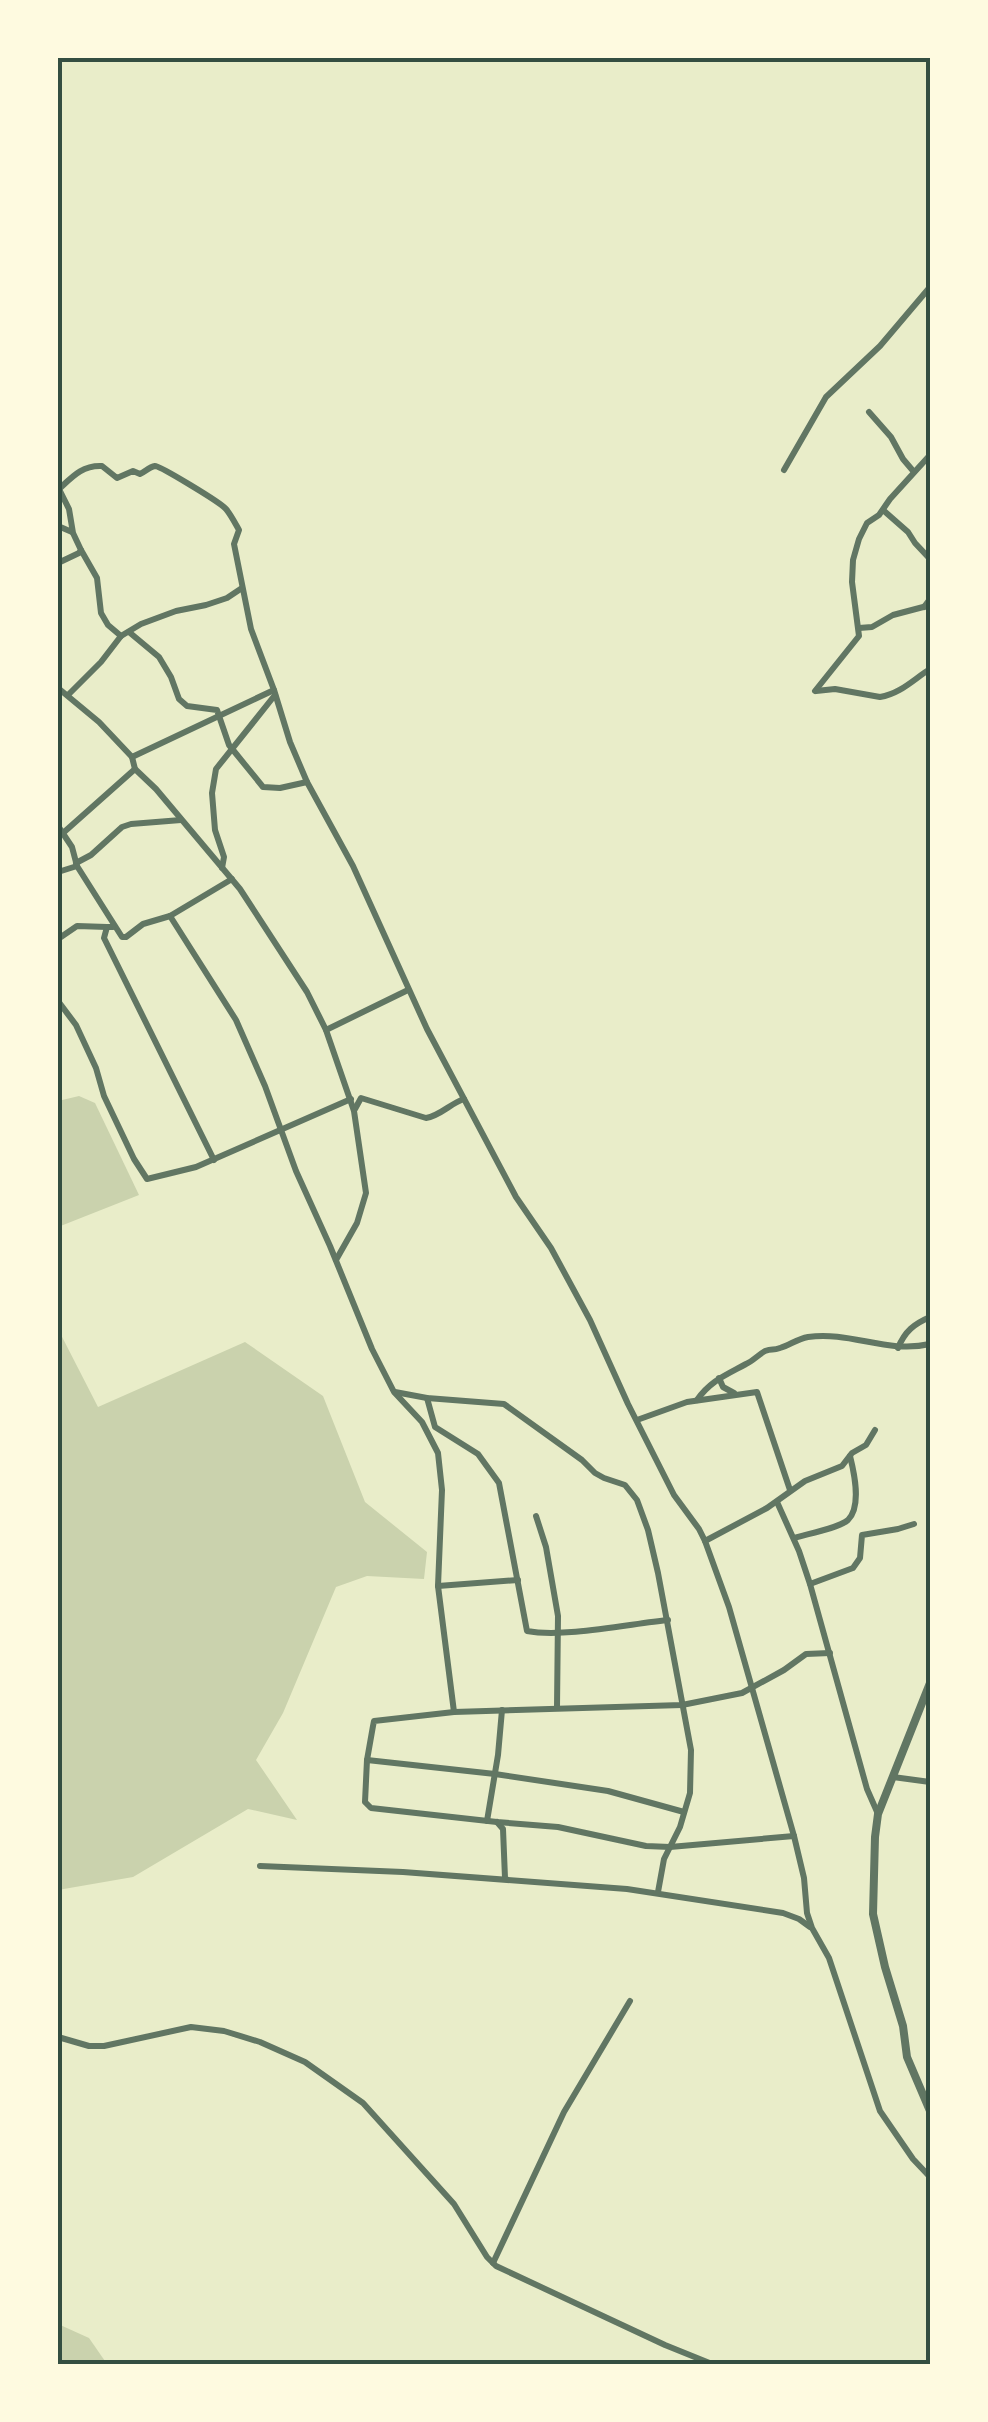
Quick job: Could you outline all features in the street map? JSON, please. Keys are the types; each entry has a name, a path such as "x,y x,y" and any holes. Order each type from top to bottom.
{"street":[{"path":"784,470 826,398 880,346 930,286"},
{"path":"870,412 914,472"},
{"path":"930,455 867,524 853,558 852,582 859,628 855,642 815,692 836,689 887,696 930,668"},
{"path":"307,782 264,787 232,750 217,710 187,706 179,699 158,657 108,625 101,613 96,578 73,533 70,509 58,489 78,471 98,465 117,478 161,467 226,508 239,530 234,544 252,629 307,782 353,866 408,990 464,1099 516,1197 590,1320 674,1495 705,1540 729,1607 794,1836 812,1928 829,1958 880,2111 912,2159 930,2177"},
{"path":"883,510 930,559"},
{"path":"58,526 73,533"},
{"path":"58,563 81,550"},
{"path":"68,695 125,634 141,624 186,607 206,606 242,588"},
{"path":"859,628 872,627 893,615 928,608 930,599"},
{"path":"58,688 99,722 132,757 135,769 232,879 276,941 326,1030 354,1110 366,1193 357,1223 335,1262"},
{"path":"132,757 275,692"},
{"path":"222,868 224,857 217,837 212,792 216,769 275,692"},
{"path":"135,769 60,829 110,927 126,937 142,924 170,916 232,879"},
{"path":"58,872 91,855 122,827 181,820"},
{"path":"170,916 236,1020 357,1317 394,1392 422,1422 438,1453 442,1490 438,1586 454,1712"},
{"path":"58,939 77,926 110,927"},
{"path":"110,927 104,938 214,1160"},
{"path":"326,1030 408,990"},
{"path":"58,1001 76,1025 104,1096 146,1179 196,1168 351,1099"},
{"path":"354,1110 361,1098 426,1118 464,1099"},
{"path":"898,1348 911,1327 930,1318"},
{"path":"697,1400 707,1386 765,1351 806,1337 826,1336 898,1348 930,1344"},
{"path":"719,1378 722,1387 737,1393"},
{"path":"394,1392 504,1404 604,1478 625,1484 637,1500 648,1530 668,1620 691,1750 691,1784 680,1827 664,1859 658,1892"},
{"path":"636,1420 697,1400 737,1393 759,1394 790,1490"},
{"path":"427,1398 435,1427 478,1454 498,1483 527,1631 540,1634 668,1620"},
{"path":"705,1540 776,1502 805,1480 842,1466 866,1445 875,1430"},
{"path":"794,1538 842,1524 851,1516 856,1476 850,1456"},
{"path":"776,1502 810,1584 867,1789 878,1814"},
{"path":"536,1516 548,1558 559,1632 557,1708"},
{"path":"810,1584 853,1568 860,1558 861,1538 866,1533 914,1524"},
{"path":"438,1586 518,1580"},
{"path":"794,1836 670,1847 626,1842 558,1826 367,1806 374,1721 454,1712 682,1705 742,1693 806,1654 830,1654"},
{"path":"930,1682 878,1814 872,1914 904,2026 907,2057 930,2111"},
{"path":"487,1821 502,1710"},
{"path":"368,1760 608,1792 684,1812"},
{"path":"893,1777 930,1782"},
{"path":"498,1822 503,1829 505,1878"},
{"path":"680,1827 690,1845"},
{"path":"260,1866 505,1878 658,1892 783,1913 812,1928"},
{"path":"492,2263 564,2112 630,2001"},
{"path":"58,2036 74,2043 104,2046 191,2027 224,2031 306,2062 363,2103 458,2209 492,2263 665,2346 712,2364"}],"green space":[{"path":"79,1096 95,1103 139,1195 58,1227 58,1101"},
{"path":"58,1329 98,1407 245,1342 323,1396 365,1502 427,1552 424,1579 367,1576 336,1587 283,1713 256,1760 297,1820 248,1809 133,1877 58,1890"},
{"path":"58,2324 89,2338 107,2364 58,2364"}]}
